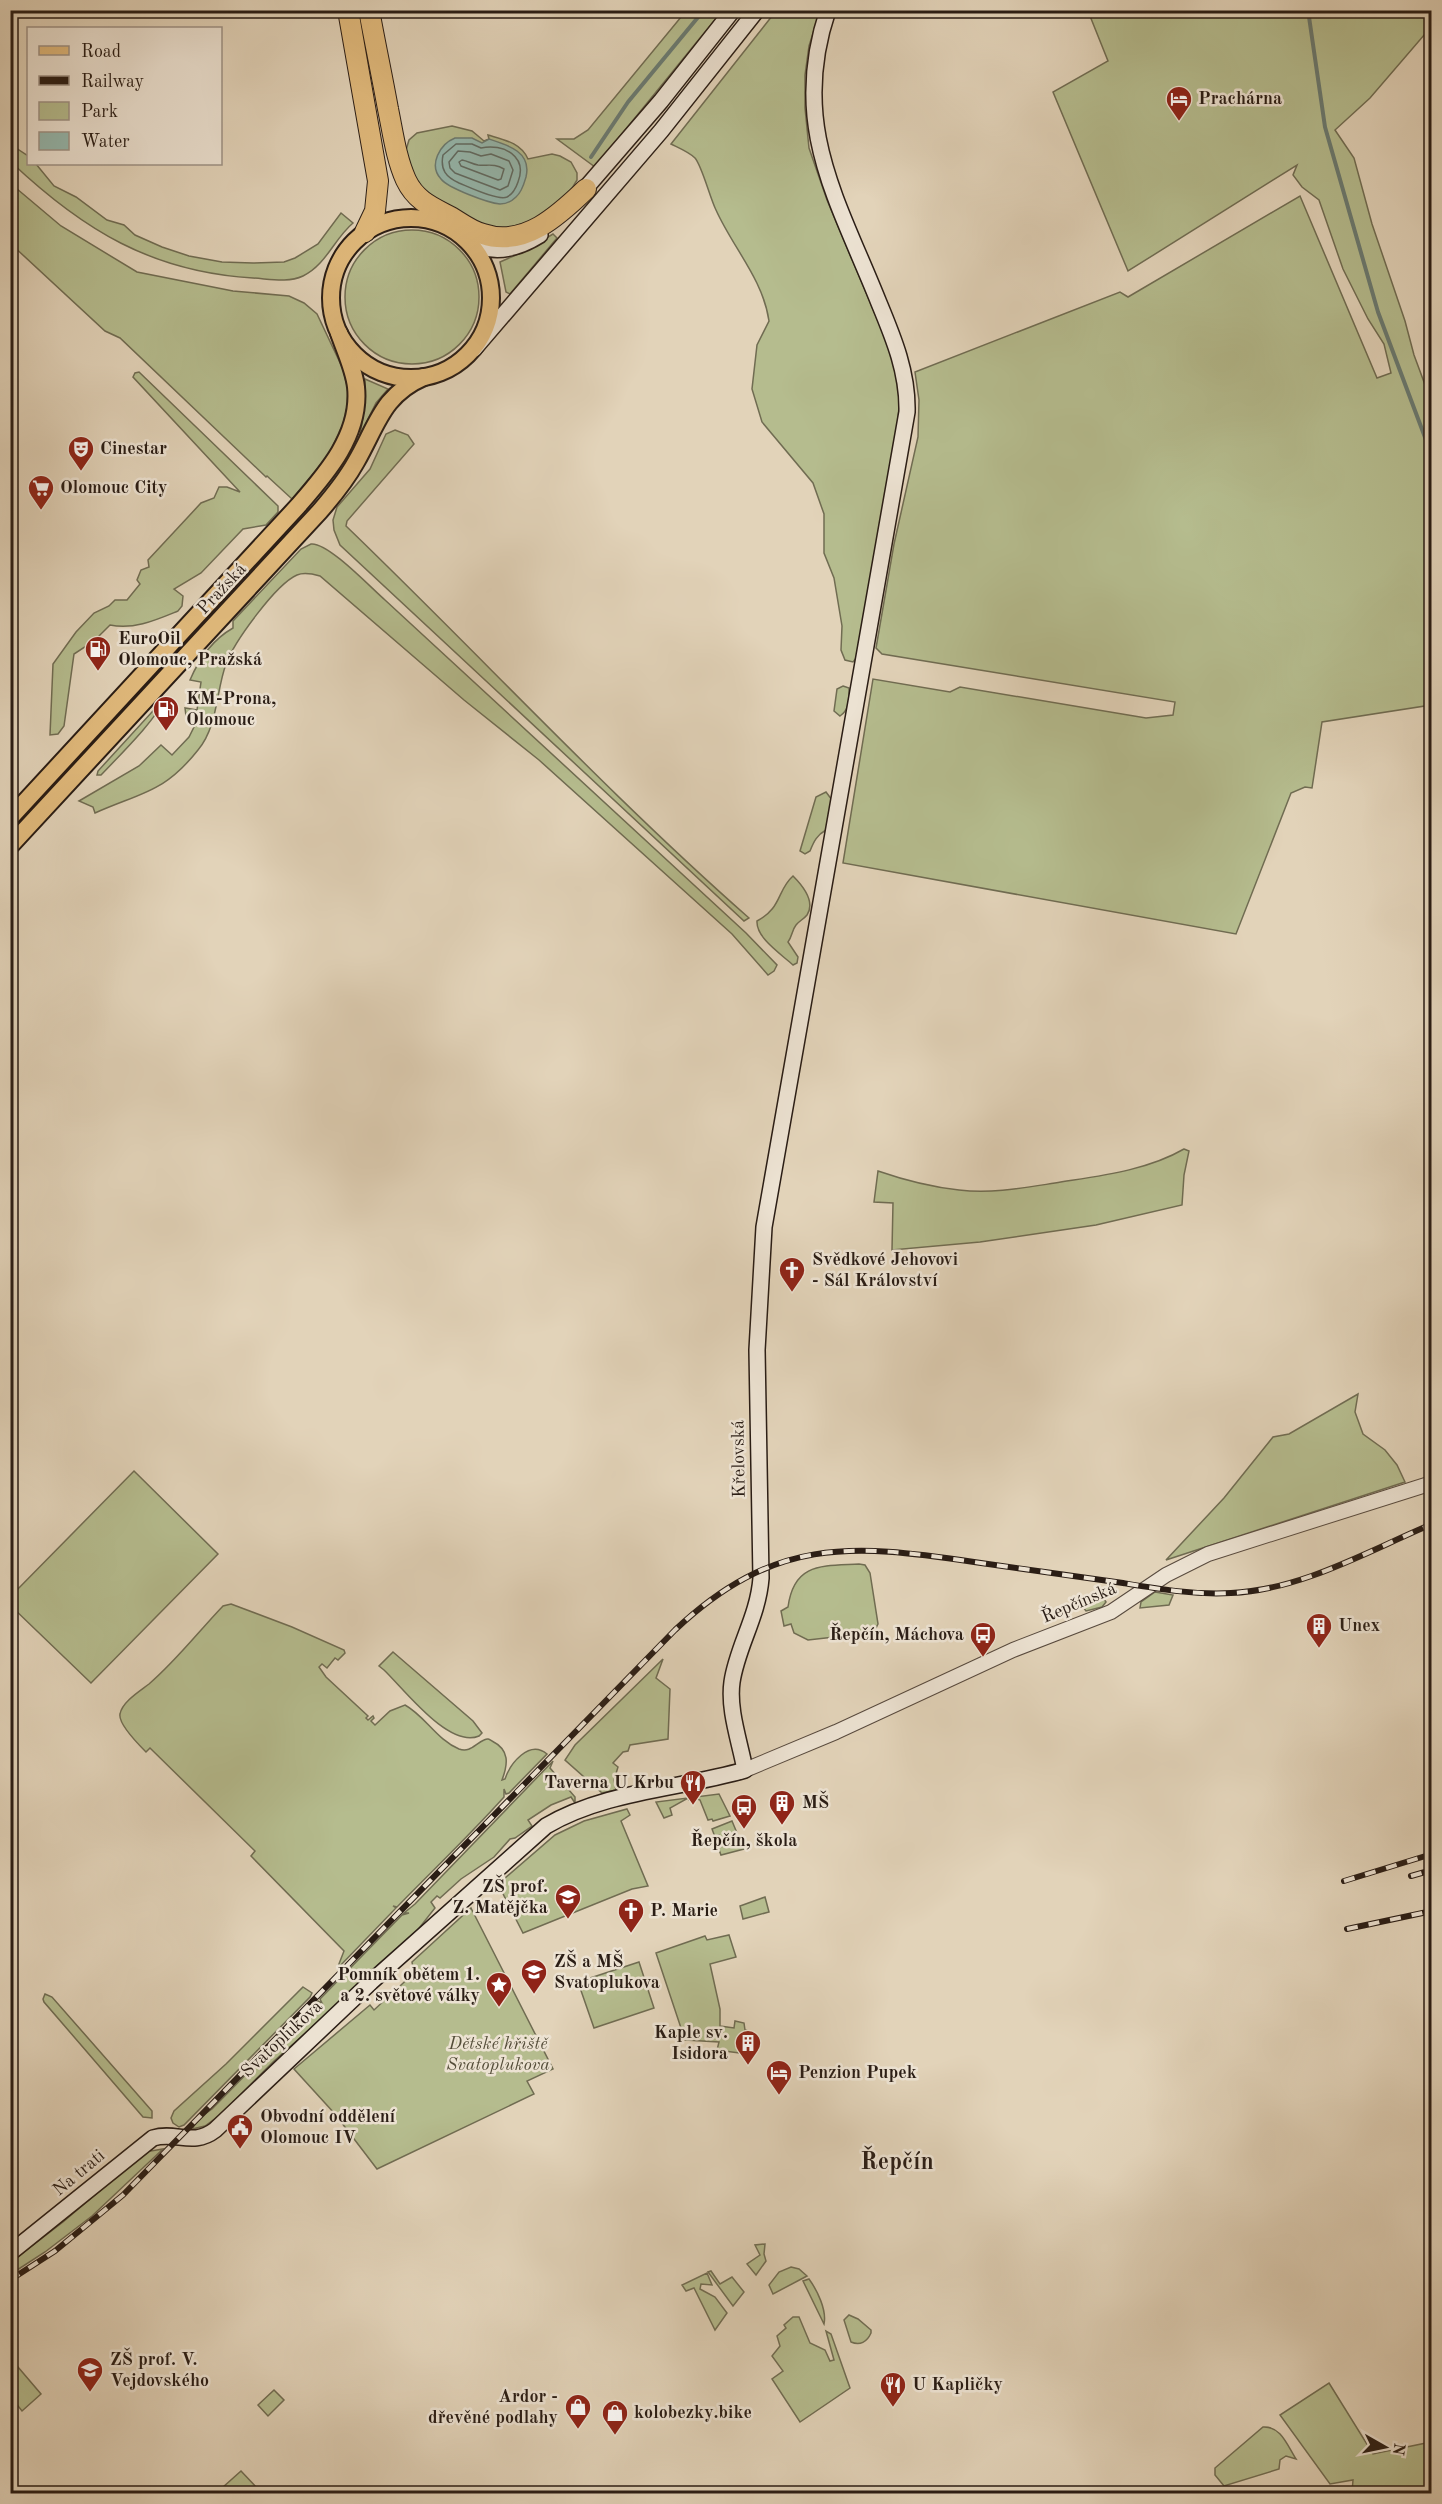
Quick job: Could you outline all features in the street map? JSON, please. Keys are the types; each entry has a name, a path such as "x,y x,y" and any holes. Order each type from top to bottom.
{"highway":[{"path":"348,10 378,181 375,211 365,232"},
{"path":"369,10 404,196 414,212 434,221"},
{"path":"393,136 404,174 417,197 427,206 483,234 506,237 531,231 562,211 586,189"}],"main road":[{"path":"733,10 656,108 586,189 552,226 525,243 495,250 479,247 434,221 400,218 383,222 365,232 341,258 333,282 331,305 339,333 353,354 372,368 400,377 424,377 449,369 474,349 675,115 758,10"},
{"name":"Křelovská","path":"745,1770 732,1706 731,1689 736,1666 754,1616 760,1586 758,1322 762,1242 907,416 905,380 897,347 831,185 818,142 814,112 814,78 819,42 828,10"},
{"path":"466,239 485,267 491,294 488,321 474,349"},
{"name":"Pražská","path":"10,818 298,506 334,463 350,429 356,404 354,379 339,333"},
{"name":"Pražská","path":"10,846 320,512 349,474 386,405 401,388 424,377"},
{"name":"Svatoplukova","path":"178,2138 201,2137 215,2130 387,1968 546,1827 570,1814 604,1803 745,1770"},
{"name":"Na trati","path":"10,2253 54,2220 153,2138 165,2136 178,2138"}],"street":[{"name":"Řepčínská","path":"745,1770 836,1732 1013,1650 1112,1612 1166,1575 1201,1557 1431,1483"}],"green space":[{"path":"686,11 722,11 595,167 557,139 574,139 588,130"},
{"path":"776,11 820,11 809,46 805,75 805,108 809,148 827,200 894,359 900,393 897,433 857,657 853,662 845,660 841,650 842,626 834,578 824,553 824,514 813,483 762,422 752,389 757,345 769,321 761,291 716,210 698,162 690,154 671,144"},
{"path":"1088,11 1431,11 1431,27 1370,98 1335,130 1354,158 1372,224 1431,401 1431,705 1322,722 1312,788 1305,787 1291,793 1236,934 843,863 873,679 950,692 960,687 1146,718 1173,715 1175,702 882,654 876,648 894,544 918,437 919,400 915,372 1120,292 1128,297 1300,196 1377,378 1391,373 1384,344 1368,319 1343,269 1319,200 1302,187 1293,175 1297,165 1128,271 1053,92 1108,61"},
{"path":"452,126 472,131 484,141 489,139 488,135 512,143 521,149 528,159 552,154 560,156 571,162 577,173 577,180 568,195 542,218 497,231 441,207 412,178 406,150 409,140 417,133"},
{"path":"10,144 27,155 27,165 37,165 54,186 76,197 107,220 124,225 135,235 162,247 189,256 222,262 284,262 318,244 341,213 353,223 340,236 324,259 303,276 279,280 217,274 151,257 121,243 65,208 11,162"},
{"path":"10,183 61,226 137,272 233,291 289,296 304,303 317,314 343,369 348,390 347,407 343,424 328,456 292,499 120,338 105,331 11,244"},
{"path":"412,230 438,235 459,250 474,271 479,297 474,323 459,344 438,359 412,364 386,359 365,344 350,323 345,297 350,271 365,250 386,235"},
{"path":"553,234 557,238 510,294 506,292 500,262 523,252"},
{"path":"139,372 278,506 278,512 266,525 243,529 201,573 174,589 183,596 182,606 178,611 136,625 110,625 94,641 74,654 64,726 58,734 50,735 53,664 76,632 94,613 109,606 115,600 127,600 140,584 137,580 141,570 149,567 148,560 201,503 214,498 219,487 227,487 240,492 133,377"},
{"path":"365,379 388,389 376,403 360,435 365,404"},
{"path":"395,430 408,435 414,444 347,521 346,526 595,774 749,918 744,921 340,545 333,520 337,507 370,469 386,434"},
{"path":"311,544 328,550 360,576 746,933 777,965 774,971 768,975 732,934 539,760 464,700 317,575 300,574 288,581 267,601 246,629 226,664 213,719 205,741 186,764 151,790 95,813 93,807 79,801 139,766 161,745 172,755 189,737 194,727 186,716 185,708 197,710 201,682 190,680 202,657 219,638 233,628 233,621 301,549"},
{"path":"843,686 849,688 849,700 846,710 840,716 834,711 837,689"},
{"path":"162,701 160,708 136,738 101,775 97,775 98,771"},
{"path":"826,792 832,800 826,830 818,836 810,851 805,854 800,851 816,797"},
{"path":"793,876 804,889 810,904 807,915 796,925 788,942 798,957 797,963 793,965 765,939 757,921 775,905 784,887"},
{"path":"1184,1149 1189,1151 1184,1175 1182,1205 1096,1225 980,1242 892,1250 893,1203 874,1202 878,1171 938,1187 995,1191 1121,1172 1154,1163"},
{"path":"1358,1394 1355,1412 1363,1434 1385,1450 1397,1465 1405,1482 1166,1560 1224,1498 1273,1437 1289,1434"},
{"path":"134,1471 218,1554 91,1683 11,1606 11,1596"},
{"path":"865,1565 870,1573 878,1624 870,1633 808,1640 794,1633 791,1624 784,1626 781,1611 788,1607 791,1592 804,1574 822,1567"},
{"path":"1155,1592 1173,1595 1169,1605 1140,1608 1141,1602"},
{"path":"1089,1596 1104,1599 1106,1602 1102,1607 1086,1611 1083,1601"},
{"path":"231,1604 344,1650 345,1653 338,1660 335,1658 327,1668 322,1664 319,1667 326,1677 368,1716 366,1718 368,1720 373,1716 371,1721 375,1725 390,1711 405,1705 419,1715 444,1740 459,1749 469,1749 489,1739 505,1753 506,1768 502,1780 521,1755 527,1751 534,1749 547,1754 509,1793 506,1794 504,1789 504,1797 397,1907 393,1906 396,1908 337,1969 344,1951 251,1856 255,1851 150,1748 146,1752 120,1718 121,1710 128,1701 169,1666 223,1606"},
{"path":"393,1652 473,1721 482,1733 479,1736 467,1738 454,1734 428,1715 379,1666"},
{"path":"663,1659 656,1678 670,1689 668,1739 630,1745 628,1751 623,1752 613,1763 618,1767 614,1780 616,1790 602,1793 565,1760 575,1745"},
{"path":"553,1761 550,1768 575,1797 575,1803 571,1797 551,1805 528,1820 532,1826 510,1839 494,1857 461,1879 440,1898 437,1896 431,1902 435,1908 416,1932 274,2061 220,2115 205,2126 192,2129 198,2119 212,2109 318,2001 322,2003 320,1999 402,1915 409,1913 404,1913"},
{"path":"719,1794 730,1816 713,1821 708,1820 700,1800 695,1798 689,1800 688,1798 670,1808 672,1815 664,1818 656,1802"},
{"path":"627,1809 630,1815 621,1821 648,1886 632,1889 523,1933 498,1884 555,1835 584,1821"},
{"path":"732,1821 737,1833 720,1838 719,1835 715,1837 712,1829"},
{"path":"743,1838 748,1848 721,1855 718,1847 731,1845"},
{"path":"765,1897 769,1912 743,1919 740,1906"},
{"name":"Dětské hřiště Svatoplukova","path":"471,1908 553,2069 527,2081 534,2094 377,2169 335,2114 294,2069 370,2005 374,2010 414,1973 412,1962"},
{"path":"729,1935 736,1957 710,1964 720,2009 720,2026 734,2028 735,2021 744,2023 745,2030 752,2032 747,2054 717,2050 719,2042 685,2040 656,1953 705,1936 707,1940"},
{"path":"639,1962 654,2008 594,2028 578,1982"},
{"path":"303,1987 312,1993 310,1997 184,2125 179,2127 173,2123 171,2118 174,2111 226,2064"},
{"path":"45,1994 52,1997 152,2111 152,2118 143,2117 44,2002"},
{"path":"149,2149 151,2151 163,2149 92,2216 45,2252 11,2274 11,2262 63,2222"},
{"path":"765,2244 766,2261 756,2275 747,2264 760,2255 755,2245"},
{"path":"791,2267 799,2269 807,2276 773,2294 769,2285 779,2272"},
{"path":"711,2271 720,2284 732,2277 744,2292 733,2306 708,2272"},
{"path":"707,2273 712,2285 701,2284 700,2289 715,2297 727,2313 715,2330 694,2288 686,2291 682,2285"},
{"path":"809,2279 823,2307 824,2324 803,2281"},
{"path":"849,2315 871,2330 865,2341 857,2344 851,2342 844,2320"},
{"path":"793,2317 799,2317 810,2343 825,2350 830,2361 834,2360 826,2331 831,2334 850,2388 800,2422 772,2379 783,2371 772,2356 780,2346 777,2336"},
{"path":"12,2360 41,2394 22,2411 11,2397"},
{"path":"1329,2383 1373,2454 1431,2442 1431,2493 1352,2493 1353,2480 1330,2484 1280,2415"},
{"path":"274,2390 284,2400 268,2416 258,2405"},
{"path":"1263,2427 1279,2433 1296,2459 1286,2456 1280,2460 1279,2469 1224,2486 1215,2475 1215,2468"},
{"path":"241,2471 258,2489 253,2493 228,2493 222,2488"}],"water":[{"path":"455,138 472,138 482,143 489,139 517,151 525,161 527,168 524,185 518,195 507,203 500,204 478,198 445,183 437,173 436,161 445,145"}],"waterway":[{"path":"591,157 628,102 704,10"},
{"path":"1308,10 1325,127 1378,312 1432,456"}],"railway":[{"path":"10,2280 55,2251 123,2195 675,1630 711,1600 745,1578 780,1563 814,1554 850,1551 888,1552 1177,1591 1231,1593 1283,1585 1308,1577 1334,1568 1432,1524"},
{"path":"1344,1881 1432,1854"},
{"path":"1411,1876 1432,1870"},
{"path":"1347,1929 1432,1911"}],"place":[{"name":"Prachárna","path":"1179,122"},
{"name":"Cinestar","path":"81,472"},
{"name":"Olomouc City","path":"41,511"},
{"name":"EuroOil Olomouc, Pražská","path":"98,672"},
{"name":"KM-Prona, Olomouc","path":"166,732"},
{"name":"Svědkové Jehovovi - Sál Království","path":"792,1293"},
{"name":"Unex","path":"1319,1649"},
{"name":"Řepčín, Máchova","path":"983,1658"},
{"name":"Taverna U Krbu","path":"693,1806"},
{"name":"MŠ","path":"782,1826"},
{"name":"Řepčín, škola","path":"744,1830"},
{"name":"ZŠ prof. Z. Matějčka","path":"568,1920"},
{"name":"P. Marie","path":"631,1934"},
{"name":"ZŠ a MŠ Svatoplukova","path":"534,1995"},
{"name":"Pomník obětem 1. a 2. světové války","path":"499,2008"},
{"name":"Kaple sv. Isidora","path":"748,2066"},
{"name":"Penzion Pupek","path":"779,2096"},
{"name":"Obvodní oddělení Olomouc IV","path":"240,2150"},
{"name":"ZŠ prof. V. Vejdovského","path":"90,2393"},
{"name":"U Kapličky","path":"893,2408"},
{"name":"Ardor - dřevěné podlahy","path":"578,2430"},
{"name":"kolobezky.bike","path":"615,2436"}],"district":[{"name":"Řepčín","path":"897,2163"}]}
